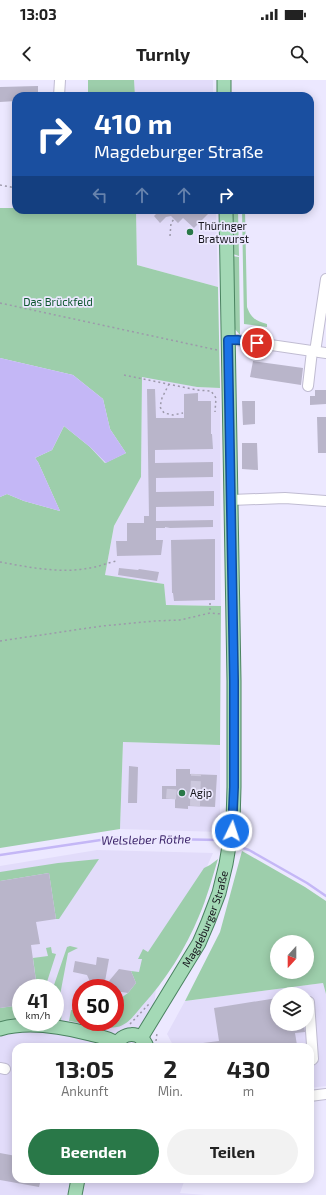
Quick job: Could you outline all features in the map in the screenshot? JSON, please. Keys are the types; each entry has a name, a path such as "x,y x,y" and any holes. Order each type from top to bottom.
{"main road":[{"path":"224,80 224,92"},
{"name":"Magdeburger Straße","path":"148,1043 199,943 208,922 219,893 230,847 233,822 234,787 231,500 226,214"},
{"path":"0,1028 37,1025 63,1028 96,1035 112,1043"},
{"path":"117,1043 120,1039 128,1035 137,1036 148,1043"},
{"path":"75,1195 77,1183"}],"street":[{"path":"60,80 60,92"},
{"path":"308,386 326,279"},
{"path":"228,345 238,340 326,354"},
{"path":"231,500 285,498 326,501"},
{"path":"311,1031 312,1043"},
{"path":"314,1096 326,1094"}],"path":[{"path":"0,185 12,187"},
{"path":"170,236 171,223 174,219"},
{"path":"0,303 222,351 228,345"},
{"path":"124,375 197,390 211,391 216,398 215,412"},
{"path":"169,384 162,398 160,407 164,413 173,415 183,413"},
{"path":"0,562 64,570 90,568 116,560"},
{"path":"210,604 210,614"},
{"path":"0,641 126,624 180,620 210,614 232,614"},
{"path":"129,1024 150,1003"},
{"path":"148,1043 156,1034"}],"shaded area":[{"path":"134,80 213,80 213,92 135,92"},
{"path":"136,214 216,214 218,287 137,265"},
{"path":"0,358 73,375 103,399 110,429 126,453 106,463 90,447 64,426 52,450 35,458 60,511 24,501 7,494 0,497"},
{"path":"142,376 197,387 220,388 221,606 166,605 105,575 114,526 141,477"},
{"path":"123,742 220,745 220,832 120,829"},
{"path":"97,850 213,853 157,980 151,1043 12,1043 12,1183 184,1183 180,1193 205,1195 0,1195 0,866"},
{"path":"323,983 326,994 326,1086 314,1088 314,1043 172,1043 167,1034 185,1001 270,990 270,1031 314,1031 314,987 292,987"}],"green space":[{"path":"88,80 134,80 135,92 88,92"},
{"name":"Das Brückfeld","path":"0,208 12,208 12,214 136,214 137,265 218,287 220,388 197,387 142,377 141,477 114,526 105,575 164,584 166,605 221,606 220,745 123,742 120,829 0,848 0,497 7,494 24,501 60,511 35,458 52,450 64,426 90,447 105,463 126,453 110,429 103,399 73,375 0,358"},
{"path":"230,214 238,214 239,256 233,254"},
{"path":"242,214 245,214 247,307 252,316 260,322 267,324 267,327 244,324"},
{"path":"232,256 239,257 240,335 234,328"},
{"path":"242,851 305,887 326,901 326,994 323,983 292,987 270,987 270,990 185,1001 220,932"},
{"path":"99,859 59,919 56,919 49,873 0,881 0,872 58,863"},
{"path":"218,859 204,902 188,940 167,975 134,1016 124,1024 124,996 136,983 131,971 139,972 142,959 138,959 143,949 148,952 204,868"},
{"path":"70,946 78,948 68,953 63,979 56,979 67,947"},
{"path":"51,947 52,953 56,954 48,979 36,979 33,958 48,956 46,948"},
{"path":"12,1006 12,1020 0,1022 0,1008"},
{"path":"72,1010 72,1022 69,1021"}],"building":[{"path":"38,86 38,92 12,92 12,101 0,102 0,87"},
{"path":"156,214 208,214 194,228 183,218 178,223 171,216 166,217 160,223 154,216"},
{"path":"253,361 303,368 301,385 250,377"},
{"path":"147,389 155,389 156,418 184,418 184,394 198,393 198,401 211,401 211,434 213,449 155,450 155,463 213,462 213,477 156,478 156,492 214,491 214,506 156,507 156,521 213,520 213,527 156,528 156,540 163,540 161,555 117,556 116,541 127,541 127,523 144,523 144,516 149,516"},
{"path":"315,390 326,390 326,404 310,405 310,396 315,396"},
{"path":"242,401 255,401 255,424 243,425"},
{"path":"317,417 326,417 326,453 318,453"},
{"path":"242,443 257,443 258,470 242,469"},
{"path":"215,539 215,600 174,601 172,593 171,540"},
{"path":"119,568 159,572 157,581 118,575"},
{"path":"129,766 138,767 137,803 128,803"},
{"path":"176,769 190,769 190,774 217,775 215,807 188,806 188,809 175,808 175,799 162,799 162,786 176,786"},
{"path":"49,873 56,919 36,922 40,944 31,945 36,979 12,979 12,1006 0,1008 0,881"},
{"path":"97,957 109,959 105,979 89,979 87,975 73,972 75,961 96,965"},
{"path":"119,969 131,971 136,983 128,993 124,992 124,979 111,979"},
{"path":"270,999 270,1031 305,1032 295,1033 297,1043 203,1043 219,1041 214,1008"},
{"path":"0,1153 12,1155 12,1182 0,1180"},
{"path":"17,1183 40,1183 39,1187"}],"waterway":[{"name":"Welsleber Röthe","path":"0,855 114,838 219,840 225,842"},
{"name":"Welsleber Röthe","path":"234,845 249,850 307,883 326,896"}],"tunnel":[{"path":"195,806 196,774"},
{"path":"171,799 172,786"}],"place":[{"name":"Thüringer Bratwurst","path":"190,232"},
{"name":"Agip","path":"182,793"}],"route":[{"path":"232,831 234,787 234,681 228,340 257,343"}]}
